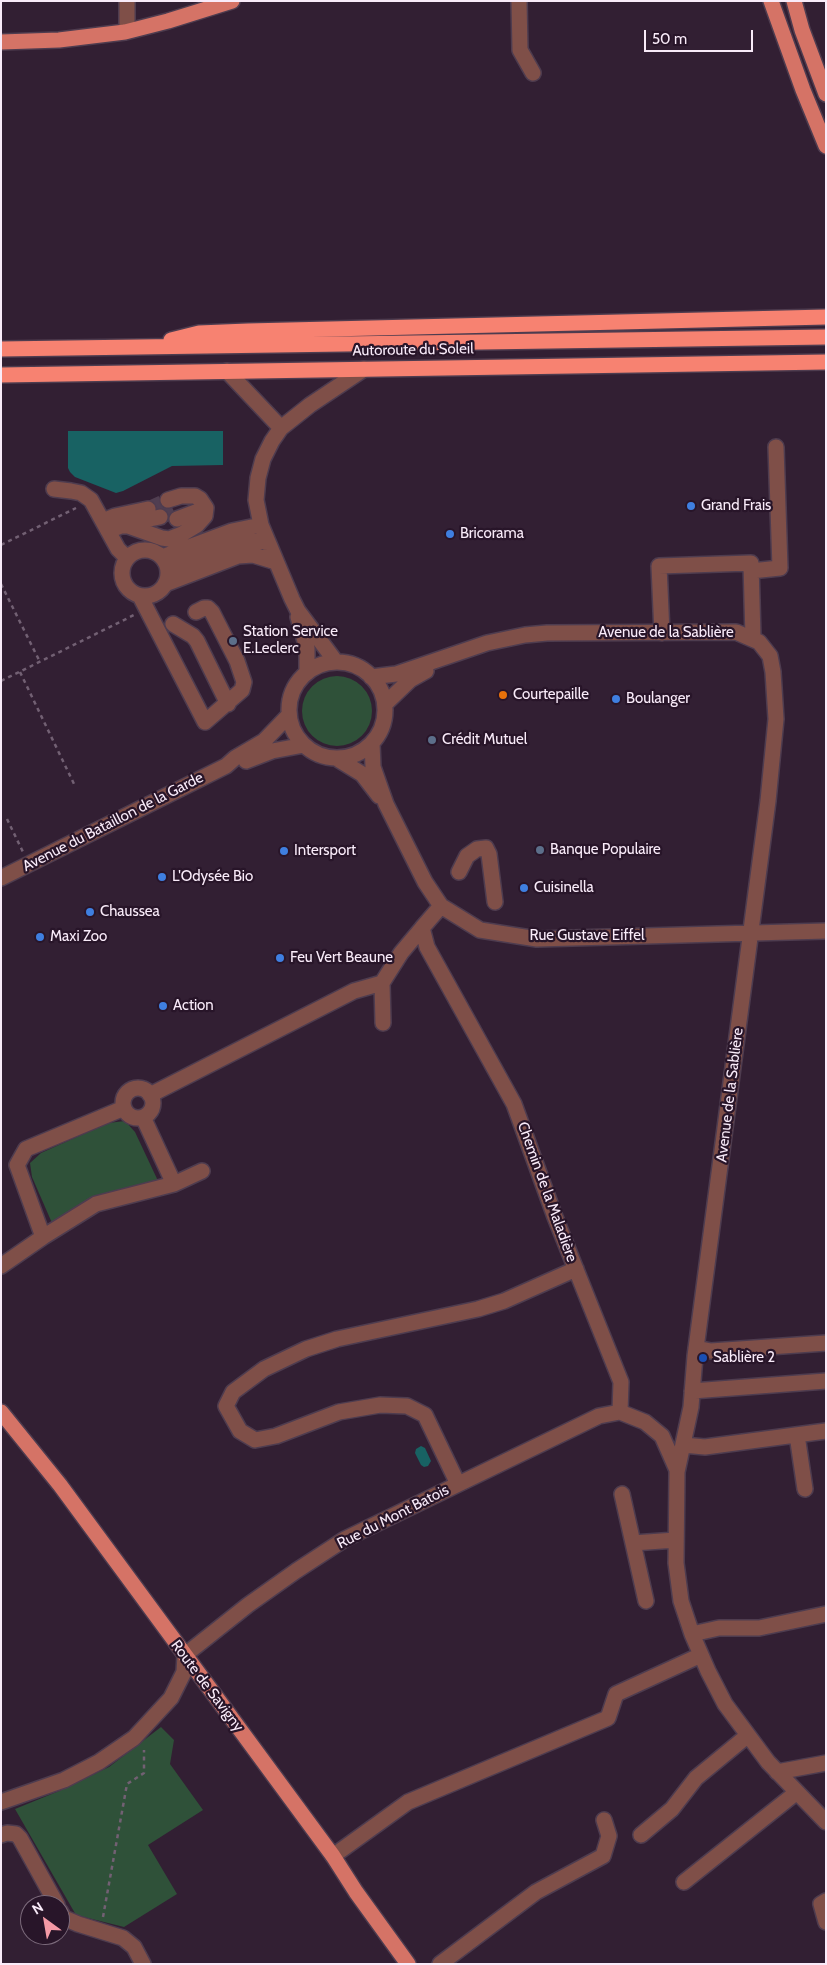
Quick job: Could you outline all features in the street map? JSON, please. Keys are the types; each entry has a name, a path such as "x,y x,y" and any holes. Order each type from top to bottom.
{"highway":[{"path":"148,347 199,333 238,331 826,317"},
{"name":"Autoroute du Soleil","path":"1,349 826,337"},
{"name":"Autoroute du Soleil","path":"1,375 826,362"}],"main road":[{"path":"1,42 59,40 127,31 168,21 232,1"},
{"path":"771,1 803,90 826,146"},
{"path":"794,1 802,30 826,94"},
{"name":"Route de Savigny","path":"1,1412 60,1485 333,1856 356,1892 408,1964"}],"street":[{"path":"127,1 127,31"},
{"path":"519,1 520,50 533,73"},
{"path":"336,662 298,611 276,562 261,525 256,500 258,478 263,459 281,428 310,405 364,369"},
{"path":"227,371 281,428"},
{"path":"751,570 780,568 776,446"},
{"path":"54,490 71,490 91,500 118,550 127,558"},
{"path":"106,526 128,526 162,538 169,538 182,534 197,525 205,516 203,504 195,496 181,496 163,514"},
{"path":"106,526 115,516 127,513 163,514 203,504"},
{"path":"144,603 155,594 165,570 232,531 261,525"},
{"path":"165,570 238,543 249,541 268,542"},
{"path":"159,632 192,613 208,608 212,612 242,673 244,682 242,690 205,722 144,603 130,591 123,580 123,565 127,558 141,550 149,550 165,570"},
{"path":"165,570 238,556 253,555 276,562"},
{"path":"662,633 659,566 751,563 753,638"},
{"path":"298,611 299,623 307,648 307,673"},
{"path":"173,624 197,641 228,704"},
{"name":"Avenue de la Sablière","path":"384,704 410,680 447,658 487,643 525,635 582,632 736,632 759,642 770,656 776,719 768,802 696,1348 691,1408 677,1472 676,1540 681,1601 701,1656 725,1704 747,1736 777,1772 826,1822"},
{"name":"Avenue de la Sablière","path":"371,677 396,674 430,661 447,658"},
{"path":"336,662 361,668 371,677 380,689 384,704 384,718 380,732 372,743 355,754 336,758 314,752 304,745 292,726 289,715 289,703 293,692 307,673 320,665 336,662"},
{"name":"Avenue du Bataillon de la Garde","path":"1,878 226,766 235,758 264,742 289,715"},
{"name":"Rue Gustave Eiffel","path":"372,743 373,767 386,804 425,882 441,906 480,930 537,939 826,931"},
{"name":"Avenue du Bataillon de la Garde","path":"226,766 238,764 285,747 304,745"},
{"name":"Rue Gustave Eiffel","path":"336,758 362,774 386,804"},
{"path":"459,872 467,856 476,849 486,848 489,854 496,902"},
{"path":"383,1023 382,983 401,953 441,906"},
{"name":"Chemin de la Maladière","path":"422,928 427,946 514,1104 620,1382 620,1412"},
{"path":"150,1095 354,991 382,983"},
{"path":"134,1089 143,1089 150,1095 152,1100 151,1109 143,1116 130,1116 124,1108 123,1103 126,1094 134,1089"},
{"path":"43,1237 16,1164 26,1149 124,1108"},
{"path":"143,1116 174,1184"},
{"path":"1,1266 96,1204 174,1184 202,1171"},
{"path":"458,1484 425,1415 407,1406 380,1405 339,1412 276,1436 254,1440 240,1431 226,1406 233,1392 264,1369 306,1349 337,1339 478,1309 504,1301 576,1269"},
{"path":"696,1348 711,1350 826,1343"},
{"path":"692,1391 826,1381"},
{"path":"620,1412 645,1422 662,1436 677,1472"},
{"name":"Rue du Mont Batois","path":"185,1656 248,1606 296,1571 345,1539 599,1416 620,1412"},
{"path":"683,1445 705,1447 826,1431"},
{"path":"797,1435 805,1489"},
{"path":"622,1494 646,1601"},
{"path":"633,1543 676,1540"},
{"path":"692,1634 719,1628 759,1628 826,1614"},
{"path":"2,1801 64,1780 99,1762 134,1738 171,1698 184,1672 185,1656"},
{"path":"333,1856 408,1802 608,1718 616,1694 701,1656"},
{"path":"641,1835 672,1809 696,1778 747,1736"},
{"path":"777,1772 826,1763"},
{"path":"684,1882 797,1792"},
{"path":"440,1964 536,1892 603,1856 608,1836 604,1820"},
{"path":"1,1835 7,1833 16,1834 20,1838 51,1895"},
{"path":"826,1901 821,1904 826,1922"},
{"path":"70,1920 123,1938 134,1948 143,1964"}],"path":[{"path":"1,544 91,500"},
{"path":"1,584 40,662"},
{"path":"1,681 40,662 144,603"},
{"path":"20,672 76,786"},
{"path":"7,819 25,856 20,858 24,867"},
{"path":"100,1931 127,1784 144,1773 144,1744"}],"shaded area":[{"path":"68,431 223,431 223,465 172,466 116,493 75,477 70,472 68,468"},
{"path":"337,676 350,679 362,686 369,698 372,711 369,724 362,736 350,743 337,746 324,743 312,736 305,724 302,711 305,698 312,686 324,679"},
{"path":"125,1121 135,1132 159,1183 52,1223 32,1177 30,1163 41,1153 108,1123"},
{"path":"421,1446 425,1448 431,1461 428,1466 424,1467 415,1453 416,1449"},
{"path":"161,1727 174,1740 170,1764 203,1810 148,1845 177,1894 124,1927 76,1915 70,1905 70,1895 64,1895 15,1809 59,1791 109,1767"}],"tunnel":[{"path":"148,509 168,500"},
{"path":"160,517 174,511"}],"place":[{"name":"Grand Frais","path":"691,506"},
{"name":"Bricorama","path":"450,534"},
{"name":"Station Service E.Leclerc","path":"233,641"},
{"name":"Courtepaille","path":"503,695"},
{"name":"Boulanger","path":"616,699"},
{"name":"Crédit Mutuel","path":"432,740"},
{"name":"Banque Populaire","path":"540,850"},
{"name":"Intersport","path":"284,851"},
{"name":"L'Odysée Bio","path":"162,877"},
{"name":"Cuisinella","path":"524,888"},
{"name":"Chaussea","path":"90,912"},
{"name":"Maxi Zoo","path":"40,937"},
{"name":"Feu Vert Beaune","path":"280,958"},
{"name":"Action","path":"163,1006"},
{"name":"Sablière 2","path":"703,1358"}]}
